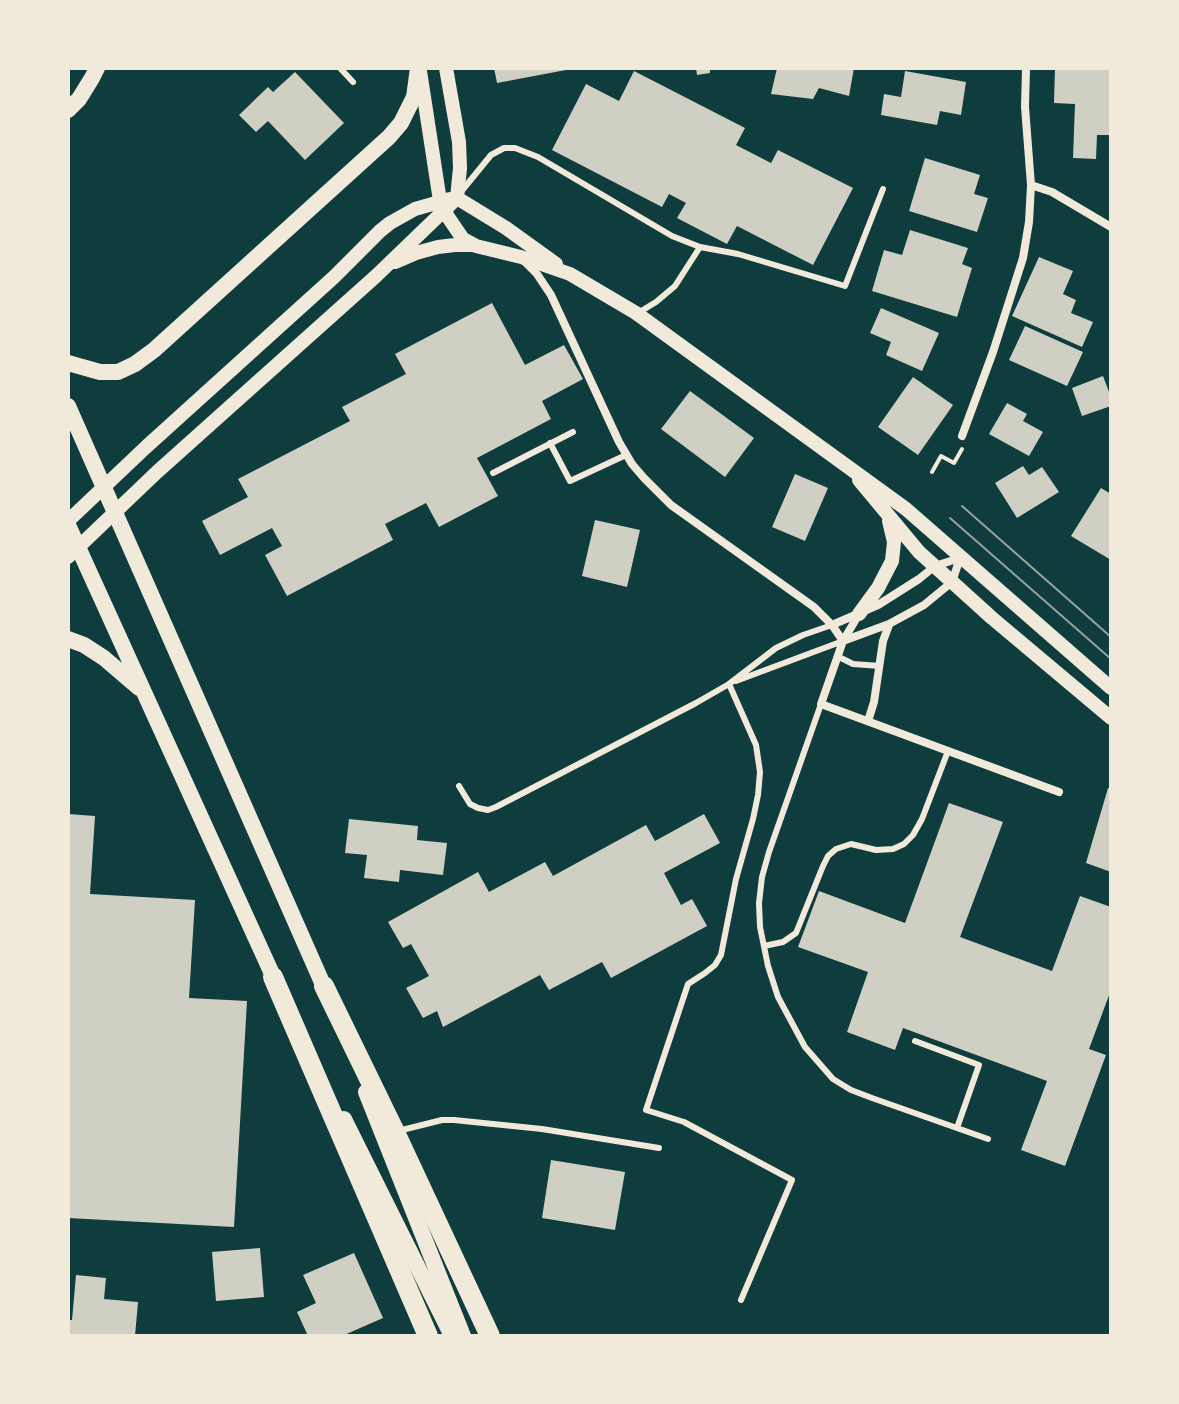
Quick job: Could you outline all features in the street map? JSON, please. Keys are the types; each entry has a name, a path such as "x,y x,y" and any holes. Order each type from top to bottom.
{"highway":[{"path":"273,977 428,1336"},
{"path":"324,986 490,1336"}],"main road":[{"path":"68,116 97,68"},
{"path":"68,363 100,372 118,372 154,350 389,137 401,123 414,97 419,68"},
{"path":"68,406 324,986 463,1336"},
{"path":"68,523 73,552 148,698 273,977 452,1336"},
{"path":"68,639 104,658 148,698"}],"street":[{"path":"419,68 442,206 459,234 476,246"},
{"path":"446,68 459,142 457,198"},
{"path":"965,438 1023,258 1029,222 1031,185 1025,107 1026,68"},
{"path":"1031,185 1052,192 1111,227"},
{"path":"376,276 442,206 457,198"},
{"path":"457,198 506,228 570,274 636,313 906,509 1111,688"},
{"path":"68,523 380,231 415,209 442,206"},
{"path":"73,552 391,264 416,253 449,245 476,246 570,274"},
{"path":"521,257 551,295 626,455 650,485 671,505 801,597 832,625 843,641"},
{"path":"849,468 919,552 1111,718"},
{"path":"888,517 894,542 892,561 843,641 821,704 1059,792"},
{"path":"832,625 890,598 935,566 960,558"},
{"path":"843,641 889,624 924,605 952,582 960,558"},
{"path":"868,721 874,702 884,635 889,624"}],"lane":[{"path":"340,68 353,82"},
{"path":"457,198 491,155 501,149 515,148 538,157 672,236 700,247 738,254 845,286 883,189"},
{"path":"636,313 675,286 700,247"},
{"path":"493,473 573,432"},
{"path":"550,443 570,481 626,455"},
{"path":"729,684 776,648 832,625"},
{"path":"459,786 470,804 488,810 496,807 729,684 843,641"},
{"path":"776,648 784,663"},
{"path":"837,656 853,664 880,666"},
{"path":"729,684 756,745 760,772 758,795 736,879 721,955 715,965 688,984 646,1110 684,1122 792,1180 741,1300"},
{"path":"821,704 762,877 759,903 764,946 778,997 805,1047 833,1079 851,1090 988,1139"},
{"path":"764,946 783,942 796,933 823,866 836,849 851,844 893,849 913,835 948,751"},
{"path":"915,1041 979,1065 957,1128"},
{"path":"395,1132 426,1123 454,1120 542,1129 659,1148"}],"path":[{"path":"932,472 941,456 954,463 965,438"}],"building":[{"path":"494,68 566,68 566,70 497,83"},
{"path":"696,68 710,68 710,73 697,75"},
{"path":"777,68 854,68 849,96 819,88 813,99 771,94"},
{"path":"1055,68 1111,70 1110,135 1097,135 1096,159 1073,158 1075,104 1054,103"},
{"path":"634,71 745,128 736,145 771,163 778,150 853,188 813,265 737,226 727,244 677,218 686,203 669,194 662,207 552,150 586,84 619,101"},
{"path":"905,71 966,82 961,115 940,111 937,125 881,115 884,94 901,97"},
{"path":"295,72 344,123 305,160 268,121 256,132 239,115 268,87 273,92"},
{"path":"925,158 980,175 974,194 988,198 977,232 909,211"},
{"path":"910,230 968,248 962,264 972,268 957,317 872,291 884,250 902,255"},
{"path":"1039,257 1073,271 1063,294 1076,300 1071,313 1093,322 1082,347 1012,316"},
{"path":"492,303 525,365 564,345 583,379 542,401 551,419 477,458 498,496 439,527 426,503 385,524 393,540 287,596 265,555 282,546 272,528 220,555 202,521 248,497 238,479 350,421 342,407 406,374 395,354"},
{"path":"881,308 939,333 922,371 886,355 891,342 870,333"},
{"path":"1025,326 1083,352 1067,386 1009,360"},
{"path":"1103,376 1111,406 1082,416 1072,388"},
{"path":"913,377 953,405 918,455 878,427"},
{"path":"690,391 754,438 725,477 661,429"},
{"path":"1007,403 1027,414 1023,421 1043,432 1029,456 989,434"},
{"path":"1023,466 1029,475 1042,467 1059,492 1017,518 995,483"},
{"path":"795,474 828,488 805,541 772,527"},
{"path":"1101,488 1111,494 1111,560 1071,536"},
{"path":"595,520 640,530 627,587 582,576"},
{"path":"1108,788 1111,789 1111,872 1086,863"},
{"path":"949,803 1003,822 960,937 1052,971 1080,896 1111,907 1111,990 1089,1049 1106,1055 1065,1166 1021,1150 1047,1081 903,1028 895,1050 847,1032 868,972 798,947 819,891 905,923"},
{"path":"68,814 95,816 90,894 195,900 189,998 247,1001 234,1227 68,1218"},
{"path":"704,814 720,843 664,873 681,905 692,899 707,926 611,978 602,962 549,990 540,975 443,1027 437,1011 423,1018 406,988 429,976 411,944 403,948 388,922 478,872 489,892 545,862 553,876 646,825 655,841"},
{"path":"349,819 418,826 417,840 447,843 443,875 400,870 399,882 364,878 367,855 345,853"},
{"path":"551,1160 625,1172 615,1230 542,1218"},
{"path":"260,1248 264,1297 216,1301 212,1252"},
{"path":"354,1253 383,1318 342,1336 308,1336 297,1312 316,1303 303,1275"},
{"path":"76,1275 106,1278 104,1299 138,1302 135,1336 68,1336"}],"tram line":[{"path":"962,506 1111,637"},
{"path":"950,518 1111,659"}]}
